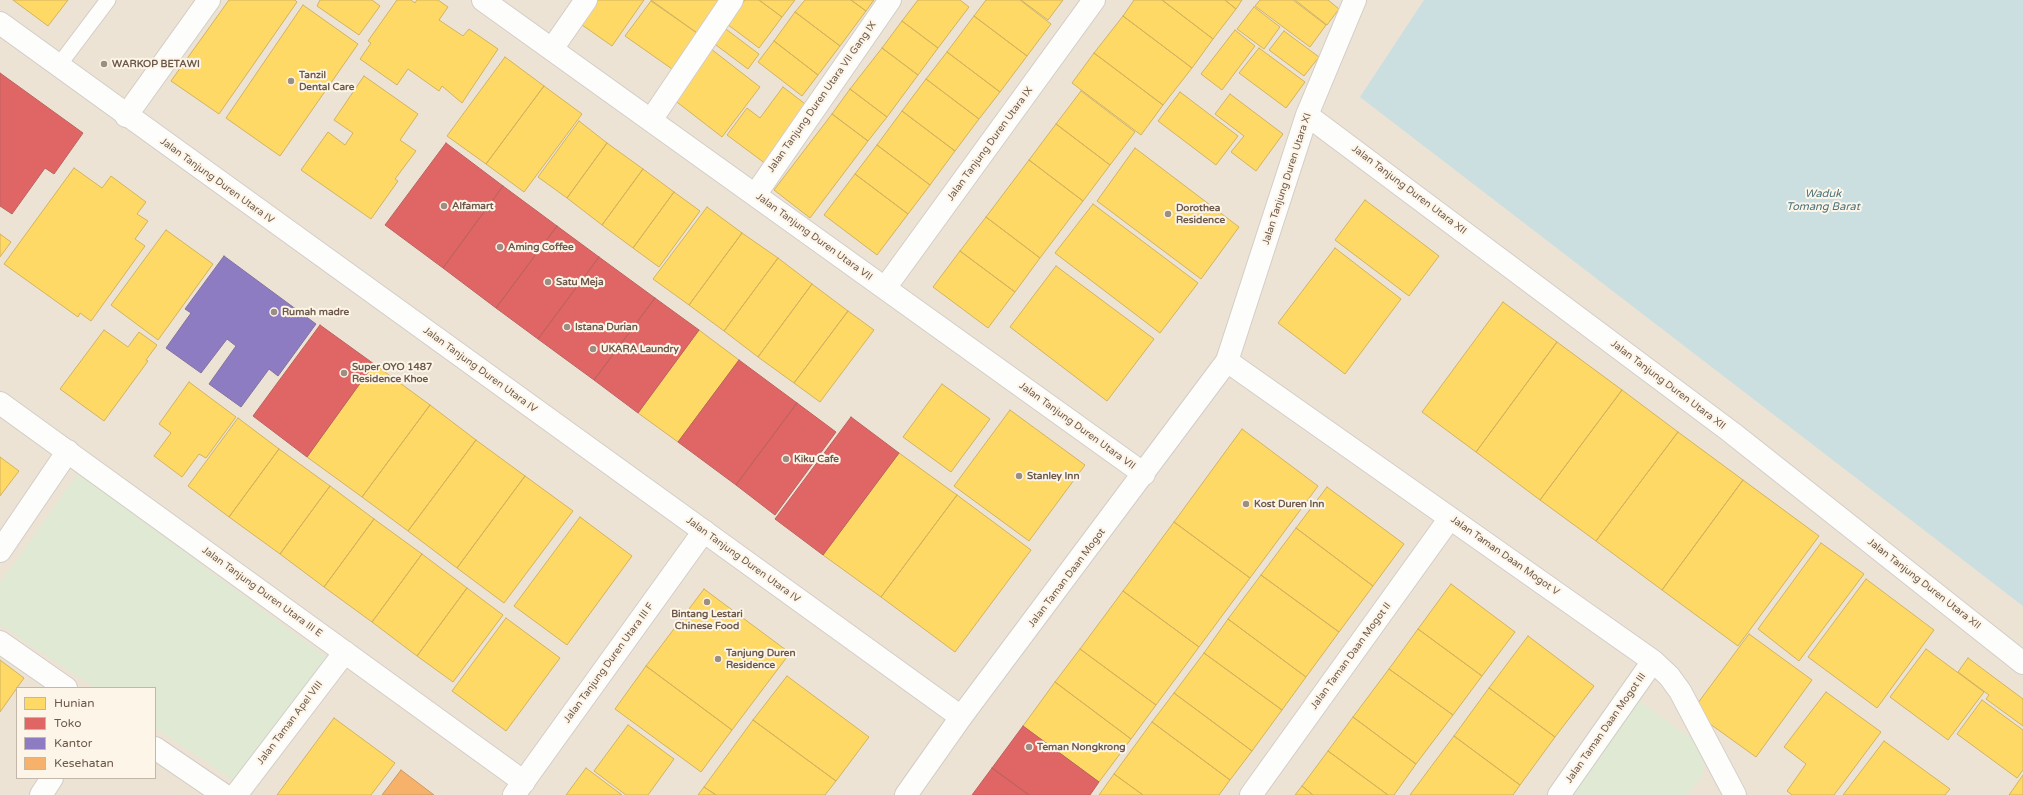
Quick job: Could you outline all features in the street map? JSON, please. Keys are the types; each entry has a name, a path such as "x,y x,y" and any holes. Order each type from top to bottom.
{"street":[{"path":"126,116 209,0"},
{"name":"Jalan Tanjung Duren Utara VII","path":"483,0 1144,474"},
{"path":"552,49 586,0"},
{"path":"651,120 732,0"},
{"name":"Jalan Tanjung Duren Utara VII Gang IX","path":"755,195 890,0"},
{"name":"Jalan Tanjung Duren Utara IX","path":"885,288 1094,0"},
{"name":"Jalan Tanjung Duren Utara XI","path":"1228,361 1307,115 1355,0"},
{"name":"Jalan Tanjung Duren Utara IV","path":"0,23 59,65 126,116 961,717"},
{"name":"Jalan Tanjung Duren Utara XII","path":"1307,115 1731,432 2023,662"},
{"name":"Jalan Taman Daan Mogot","path":"906,795 961,717 1228,361"},
{"name":"Jalan Taman Daan Mogot V","path":"1228,361 1653,661 1669,676 1680,691 1735,795"},
{"name":"Jalan Tanjung Duren Utara III E","path":"0,403 346,652 519,788"},
{"path":"0,551 68,451"},
{"name":"Jalan Taman Daan Mogot II","path":"1251,795 1450,518"},
{"name":"Jalan Tanjung Duren Utara III F","path":"519,788 704,531"},
{"path":"0,642 65,687"},
{"name":"Jalan Taman Apel VIII","path":"236,795 346,652"},
{"name":"Jalan Taman Daan Mogot III","path":"1559,795 1653,661"},
{"path":"156,749 224,795"},
{"path":"41,795 51,779"}],"lane":[{"path":"59,65 108,0"}],"shaded area":[{"path":"0,0 2023,0 2023,795 0,795"}],"green space":[{"path":"78,473 330,660 236,782 156,729 156,687 93,687 0,625 0,583"},
{"path":"1635,698 1704,747 1703,774 1688,795 1562,795"}],"water":[{"name":"Waduk Tomang Barat","path":"1424,0 2023,0 2023,606 1360,97"}],"building: Hunian":[{"path":"13,0 68,0 48,26"},
{"path":"229,0 295,0 297,2 219,114 171,81"},
{"path":"320,0 372,0 380,6 359,35 317,6"},
{"path":"397,0 411,0 415,3 417,0 438,0 448,7 439,20 463,36 469,29 498,49 462,103 442,86 439,91 408,69 397,85 360,59 371,43 368,41"},
{"path":"589,0 644,0 612,46 575,20"},
{"path":"651,0 720,0 697,33"},
{"path":"745,0 759,0 782,17 759,48 727,24"},
{"path":"759,0 795,0 782,17"},
{"path":"805,0 851,0 866,11 840,46 795,12"},
{"path":"851,0 874,0 866,11"},
{"path":"918,0 960,0 969,7 938,48 902,21"},
{"path":"986,0 1020,0 1051,24 1027,56 974,16"},
{"path":"1021,0 1063,0 1048,20"},
{"path":"1134,0 1162,0 1213,39 1192,68 1123,16"},
{"path":"1162,0 1225,0 1236,9 1213,39"},
{"path":"1225,0 1242,0 1236,9"},
{"path":"1260,0 1293,0 1326,25 1310,47 1255,6"},
{"path":"1295,0 1328,0 1339,9 1327,25"},
{"path":"651,1 697,33 672,69 625,36"},
{"name":"Tanzil Dental Care","path":"303,5 358,44 280,156 226,118"},
{"path":"1254,7 1280,27 1264,49 1237,29"},
{"path":"795,12 840,46 818,75 774,41"},
{"path":"974,16 1027,56 1000,92 947,52"},
{"path":"1123,16 1192,68 1163,105 1094,53"},
{"path":"902,21 938,48 918,75 882,48"},
{"path":"723,27 759,54 748,69 712,42"},
{"path":"1235,30 1255,46 1222,90 1201,74"},
{"path":"1284,31 1319,57 1304,76 1269,50"},
{"path":"774,41 818,75 802,96 758,62"},
{"path":"882,48 918,75 887,117 850,89"},
{"path":"1259,48 1305,82 1286,108 1239,73"},
{"path":"711,49 760,87 722,137 673,99"},
{"path":"947,52 1000,92 979,119 926,79"},
{"path":"1094,53 1163,105 1141,135 1072,83"},
{"path":"505,57 544,86 486,164 447,136"},
{"path":"364,76 418,114 400,140 416,151 395,179 398,181 371,219 301,170 328,132 345,145 353,133 334,120"},
{"path":"926,79 979,119 955,151 902,111"},
{"path":"544,86 582,114 524,192 486,164"},
{"path":"783,87 813,110 770,167 727,135 747,108 760,118"},
{"path":"850,89 887,117 868,141 832,114"},
{"path":"1081,91 1135,132 1110,165 1056,124"},
{"path":"1180,92 1238,136 1216,165 1158,121"},
{"path":"1230,94 1283,134 1256,171 1231,152 1244,136 1215,114"},
{"path":"902,111 955,151 930,185 877,145"},
{"path":"832,114 868,141 810,218 774,190"},
{"path":"579,121 607,143 567,198 538,177"},
{"path":"1056,124 1110,165 1083,201 1029,160"},
{"path":"607,143 643,169 602,225 567,198"},
{"path":"877,145 930,185 908,214 855,174"},
{"name":"Dorothea Residence","path":"1135,148 1239,227 1201,279 1097,201"},
{"path":"1029,160 1083,201 1040,258 986,217"},
{"path":"74,168 102,188 111,176 146,202 137,214 148,221 135,239 145,246 91,321 80,313 78,317 4,264"},
{"path":"643,169 674,192 633,248 602,225"},
{"path":"855,174 908,214 877,255 824,215"},
{"path":"674,192 700,211 659,267 633,248"},
{"path":"1365,200 1439,256 1409,296 1335,240"},
{"path":"1093,204 1198,283 1160,333 1055,253"},
{"path":"707,207 742,233 689,305 653,279"},
{"path":"986,217 1040,258 1015,292 960,251"},
{"path":"166,230 213,264 158,340 111,305"},
{"path":"742,233 778,258 724,331 689,305"},
{"path":"0,234 11,242 0,257"},
{"path":"1335,248 1401,299 1345,374 1278,323"},
{"path":"960,251 1015,292 988,328 933,287"},
{"path":"778,258 812,284 758,357 724,331"},
{"path":"1056,266 1154,339 1107,401 1010,327"},
{"path":"812,284 848,311 794,383 758,357"},
{"path":"1503,302 1557,342 1476,452 1422,412"},
{"path":"848,311 874,330 820,402 794,383"},
{"path":"104,330 128,347 139,332 157,345 146,360 148,361 104,421 60,389"},
{"path":"699,330 739,360 678,442 638,413"},
{"path":"1557,342 1622,390 1540,500 1476,452"},
{"path":"374,364 430,405 362,497 307,457"},
{"path":"189,382 236,417 206,458 199,454 182,477 154,456 171,433 159,424"},
{"path":"942,384 990,419 951,472 903,437"},
{"path":"1622,390 1678,432 1596,541 1540,500"},
{"path":"430,405 476,440 408,531 362,497"},
{"name":"Stanley Inn","path":"1010,410 1085,465 1029,541 954,486"},
{"path":"238,418 279,449 229,517 188,486"},
{"name":"Kost Duren Inn","path":"1242,429 1318,486 1250,578 1174,522"},
{"path":"1678,432 1743,480 1662,590 1596,541"},
{"path":"476,440 525,476 457,568 408,531"},
{"path":"279,449 330,486 280,554 229,517"},
{"path":"899,453 957,495 881,597 823,555"},
{"path":"0,457 19,471 0,496"},
{"path":"525,476 573,511 504,603 457,568"},
{"path":"1743,480 1819,536 1738,646 1662,590"},
{"path":"330,486 374,519 324,587 280,554"},
{"path":"1327,487 1404,544 1373,586 1296,528"},
{"path":"957,495 1031,550 955,652 881,597"},
{"path":"580,517 632,556 567,645 514,606"},
{"path":"374,519 422,554 372,622 324,587"},
{"path":"1174,522 1250,578 1199,647 1123,591"},
{"path":"1296,528 1373,586 1339,632 1261,575"},
{"path":"1821,543 1864,574 1799,661 1758,629"},
{"path":"422,554 467,588 417,656 372,622"},
{"path":"1261,575 1339,632 1306,677 1228,619"},
{"path":"1866,579 1934,630 1877,708 1808,657"},
{"path":"1451,584 1515,632 1482,676 1418,629"},
{"path":"467,588 503,615 453,682 417,656"},
{"name":"Tanjung Duren Residence","path":"704,589 790,653 732,730 646,666"},
{"path":"1123,591 1199,647 1156,705 1080,649"},
{"path":"506,618 560,658 506,731 452,691"},
{"path":"1228,619 1306,677 1282,710 1204,653"},
{"path":"1418,629 1482,676 1453,715 1389,669"},
{"path":"1749,634 1812,680 1756,757 1692,711"},
{"path":"1528,636 1594,686 1555,737 1489,688"},
{"path":"1080,649 1156,705 1131,739 1055,682"},
{"path":"1926,649 1984,692 1948,740 1890,697"},
{"path":"1204,653 1282,710 1252,751 1174,693"},
{"path":"1968,658 2023,699 2023,726 1986,699 1989,695 1958,672"},
{"path":"0,660 24,678 18,687 16,687 16,689 0,712"},
{"path":"646,666 732,730 701,772 615,709"},
{"path":"1389,669 1453,715 1416,764 1353,717"},
{"path":"787,676 869,737 836,781 753,720"},
{"path":"1055,682 1131,739 1099,782 1023,726"},
{"path":"1489,688 1555,737 1520,785 1454,736"},
{"path":"1826,692 1881,732 1834,795 1792,795 1787,791 1806,764 1784,747"},
{"path":"1174,693 1252,751 1230,780 1152,722"},
{"path":"1982,700 2023,730 2023,770 2017,778 1957,734"},
{"path":"1353,717 1416,764 1394,795 1388,795 1328,751"},
{"path":"334,718 395,763 371,795 277,795"},
{"path":"753,720 836,781 825,795 716,795 704,787"},
{"path":"1152,722 1230,780 1219,795 1143,795 1114,774"},
{"path":"628,725 674,759 648,795 626,795 594,771"},
{"path":"1454,736 1520,785 1513,795 1410,795"},
{"path":"1884,741 1950,789 1945,795 1843,795"},
{"path":"1328,751 1388,795 1313,795 1302,786"},
{"path":"586,768 622,795 566,795"},
{"path":"1114,774 1143,795 1099,795"},
{"path":"2023,775 2023,795 2009,795"},
{"path":"1302,786 1313,795 1295,795"},
{"path":"704,787 716,795 698,795"}],"building: Toko":[{"path":"0,73 83,133 54,174 45,168 12,214 0,206"},
{"name":"Alfamart","path":"446,143 503,186 443,268 385,225"},
{"name":"Aming Coffee","path":"503,186 557,226 496,308 443,268"},
{"name":"Satu Meja","path":"557,226 599,257 538,339 496,308"},
{"path":"599,257 655,298 594,380 538,339"},
{"path":"655,298 699,330 638,413 594,380"},
{"path":"320,325 374,364 307,457 253,416"},
{"path":"739,360 797,403 736,485 678,442"},
{"name":"Kiku Cafe","path":"797,403 836,432 775,515 736,485"},
{"path":"851,417 899,453 823,555 775,519"},
{"name":"Teman Nongkrong","path":"1023,726 1099,782 1090,795 1029,795 992,768"},
{"path":"992,768 1029,795 972,795"}],"building: Kantor":[{"path":"224,256 316,324 278,376 269,369 241,407 209,384 236,346 227,339 201,373 166,348 191,313 185,309"}],"building: Kesehatan":[{"path":"401,770 434,795 382,795"}],"place":[{"name":"WARKOP BETAWI","path":"104,64"},
{"name":"Tanzil Dental Care","path":"291,81"},
{"name":"Alfamart","path":"444,206"},
{"name":"Dorothea Residence","path":"1168,214"},
{"name":"Aming Coffee","path":"500,247"},
{"name":"Satu Meja","path":"548,282"},
{"name":"Rumah madre","path":"274,312"},
{"name":"Istana Durian","path":"567,327"},
{"name":"UKARA Laundry","path":"593,349"},
{"name":"Super OYO 1487 Residence Khoe","path":"344,373"},
{"name":"Kiku Cafe","path":"786,459"},
{"name":"Stanley Inn","path":"1019,476"},
{"name":"Kost Duren Inn","path":"1246,504"},
{"name":"Bintang Lestari Chinese Food","path":"707,602"},
{"name":"Tanjung Duren Residence","path":"718,659"},
{"name":"Teman Nongkrong","path":"1029,747"}]}
